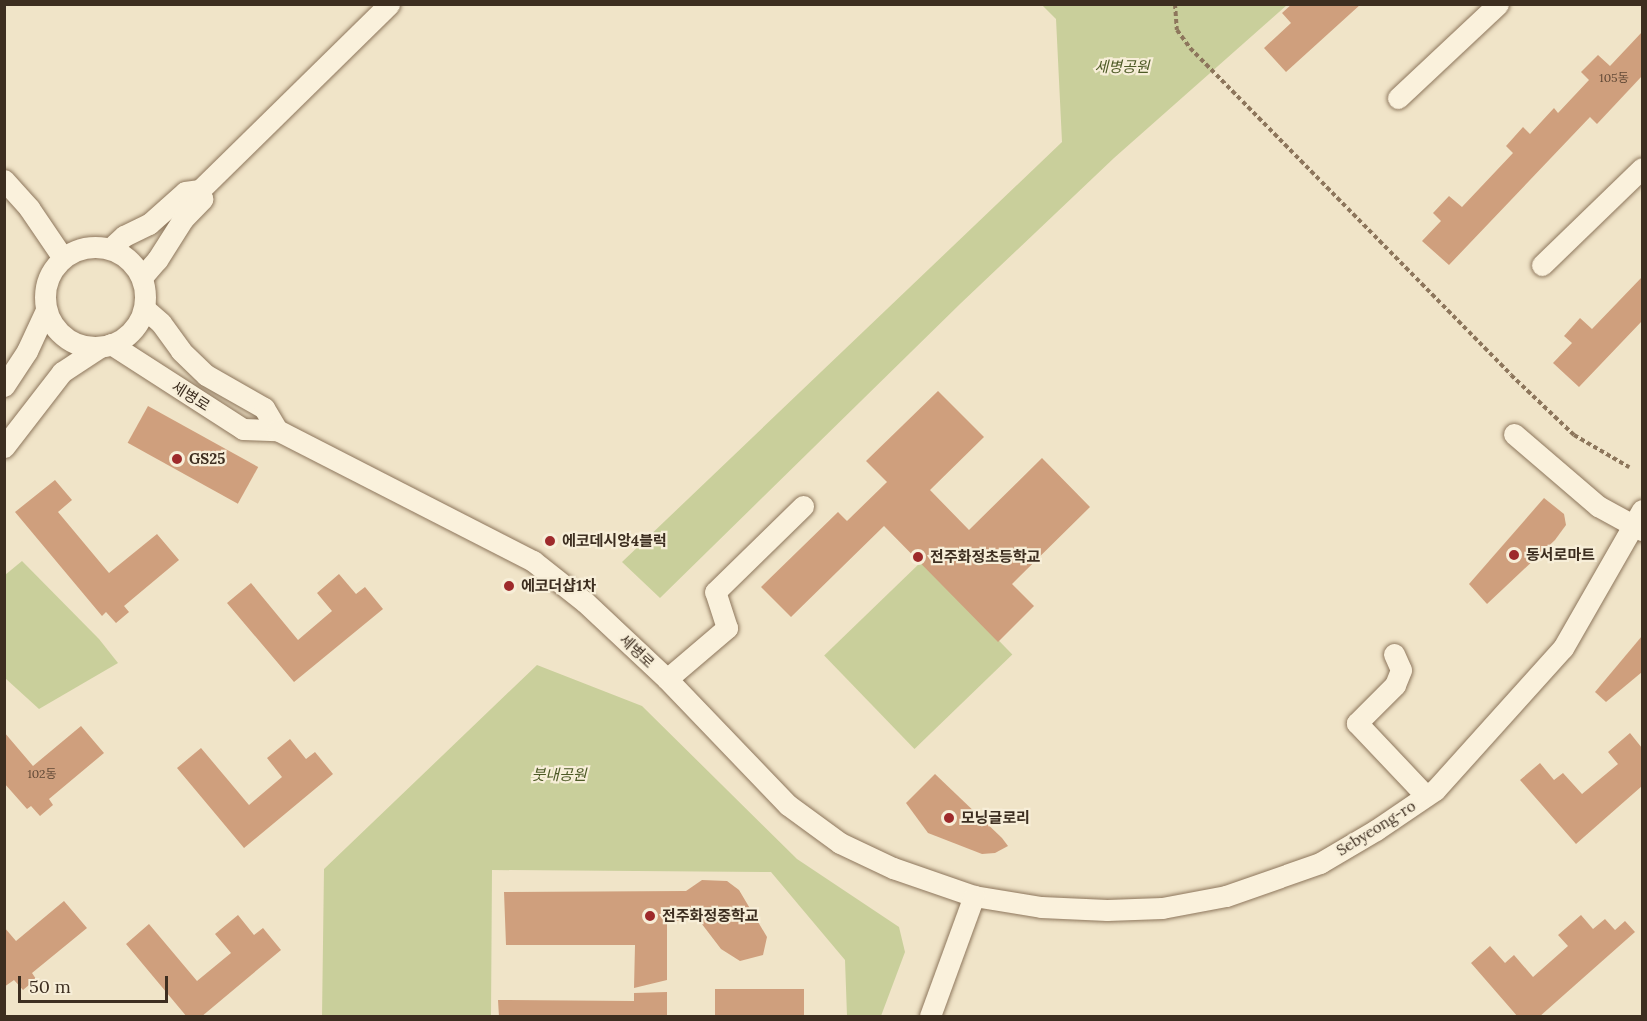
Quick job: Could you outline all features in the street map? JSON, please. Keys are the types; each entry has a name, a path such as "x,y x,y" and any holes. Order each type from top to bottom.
{"street":[{"path":"111,248 124,236 149,224 185,192 200,190 390,4"},
{"path":"1398,98 1498,4"},
{"path":"1542,265 1642,168"},
{"path":"4,180 29,208 63,258"},
{"path":"142,277 157,260 183,219 202,199 200,190"},
{"path":"4,386 27,351 46,310 47,281 63,258 76,250 91,246 111,248 134,263 142,277 146,292 145,309 129,335 62,372 4,447"},
{"name":"세병로","path":"145,309 161,323 181,351 206,375 264,408 277,430"},
{"path":"46,310 56,328 72,342 106,346"},
{"name":"세병로","path":"106,346 243,429 277,430 533,561 585,602 667,679 788,805 840,843 893,868 974,896"},
{"path":"1514,434 1598,506 1639,522"},
{"path":"667,679 727,628 715,592 803,506"},
{"name":"Sebyeong-ro","path":"974,896 1041,907 1107,910 1162,908 1226,896 1320,863 1376,830 1435,790 1563,648 1639,522"},
{"path":"1394,654 1401,670 1395,685 1358,723 1426,796"},
{"path":"930,1017 974,896"}],"path":[{"path":"1175,4 1177,30 1190,48 1511,375 1574,435 1629,467"}],"green space":[{"name":"세병공원","path":"1042,5 1287,5 1114,158 960,304 660,598 622,562 1062,142 1056,19"},
{"path":"22,561 99,639 118,663 39,709 5,678 5,575"},
{"path":"922,561 1012,655 914,749 824,655"},
{"name":"붓내공원","path":"537,665 642,706 797,859 899,927 905,952 881,1016 847,1016 845,960 771,872 492,870 491,1016 322,1016 324,869"}],"building":[{"path":"1292,4 1361,4 1286,72 1264,48 1291,23 1282,13"},
{"path":"1642,32 1642,76 1597,124 1590,117 1449,265 1422,241 1441,221 1433,213 1449,196 1462,207 1513,153 1506,146 1523,127 1530,134 1554,108 1558,113 1589,80 1581,72 1598,55 1610,66"},
{"path":"1642,277 1642,321 1579,387 1553,363 1572,343 1564,336 1580,318 1592,329"},
{"path":"938,391 984,437 930,490 969,530 1042,458 1090,507 1012,584 1034,606 998,642 884,526 791,617 761,587 838,512 847,521 887,482 866,461"},
{"path":"148,406 258,467 238,504 128,443"},
{"path":"55,480 72,500 58,512 109,573 157,534 179,560 124,606 129,612 116,623 106,612 102,616 15,512"},
{"path":"1544,498 1564,514 1566,525 1555,540 1487,604 1469,584"},
{"path":"339,574 356,594 365,587 383,609 294,682 227,603 251,583 298,640 332,611 317,593"},
{"path":"1642,636 1642,672 1606,702 1595,692"},
{"path":"81,726 104,753 49,799 53,805 40,816 31,806 27,809 4,783 4,732 33,766"},
{"path":"1630,733 1642,748 1642,786 1576,844 1520,780 1540,763 1554,780 1563,773 1582,794 1618,764 1608,752"},
{"path":"290,739 306,759 315,752 333,774 244,848 177,768 201,748 249,805 282,777 267,758"},
{"name":"모닝글로리","path":"935,774 1008,846 995,853 982,854 928,833 906,803"},
{"path":"702,880 727,881 739,890 767,937 763,955 740,961 721,949 695,915 667,924 667,980 634,988 635,945 506,945 504,892 686,891"},
{"path":"64,901 87,928 32,973 36,979 23,990 14,980 4,987 4,927 16,941"},
{"path":"238,915 254,935 263,928 281,950 201,1017 187,1017 126,944 149,924 197,981 231,953 215,934"},
{"path":"1581,915 1593,929 1605,919 1615,930 1625,921 1635,932 1539,1017 1518,1017 1471,963 1490,946 1505,963 1514,955 1533,977 1568,946 1558,935"},
{"path":"715,989 804,989 804,1016 715,1016"},
{"path":"667,992 667,1017 499,1017 498,1000 634,1001 634,993"}],"place":[{"name":"GS25","path":"177,459"},
{"name":"에코데시앙4블럭","path":"550,541"},
{"name":"동서로마트","path":"1514,555"},
{"name":"전주화정초등학교","path":"918,557"},
{"name":"에코더샵1차","path":"509,586"},
{"name":"모닝글로리","path":"949,818"},
{"name":"전주화정중학교","path":"650,916"}]}
